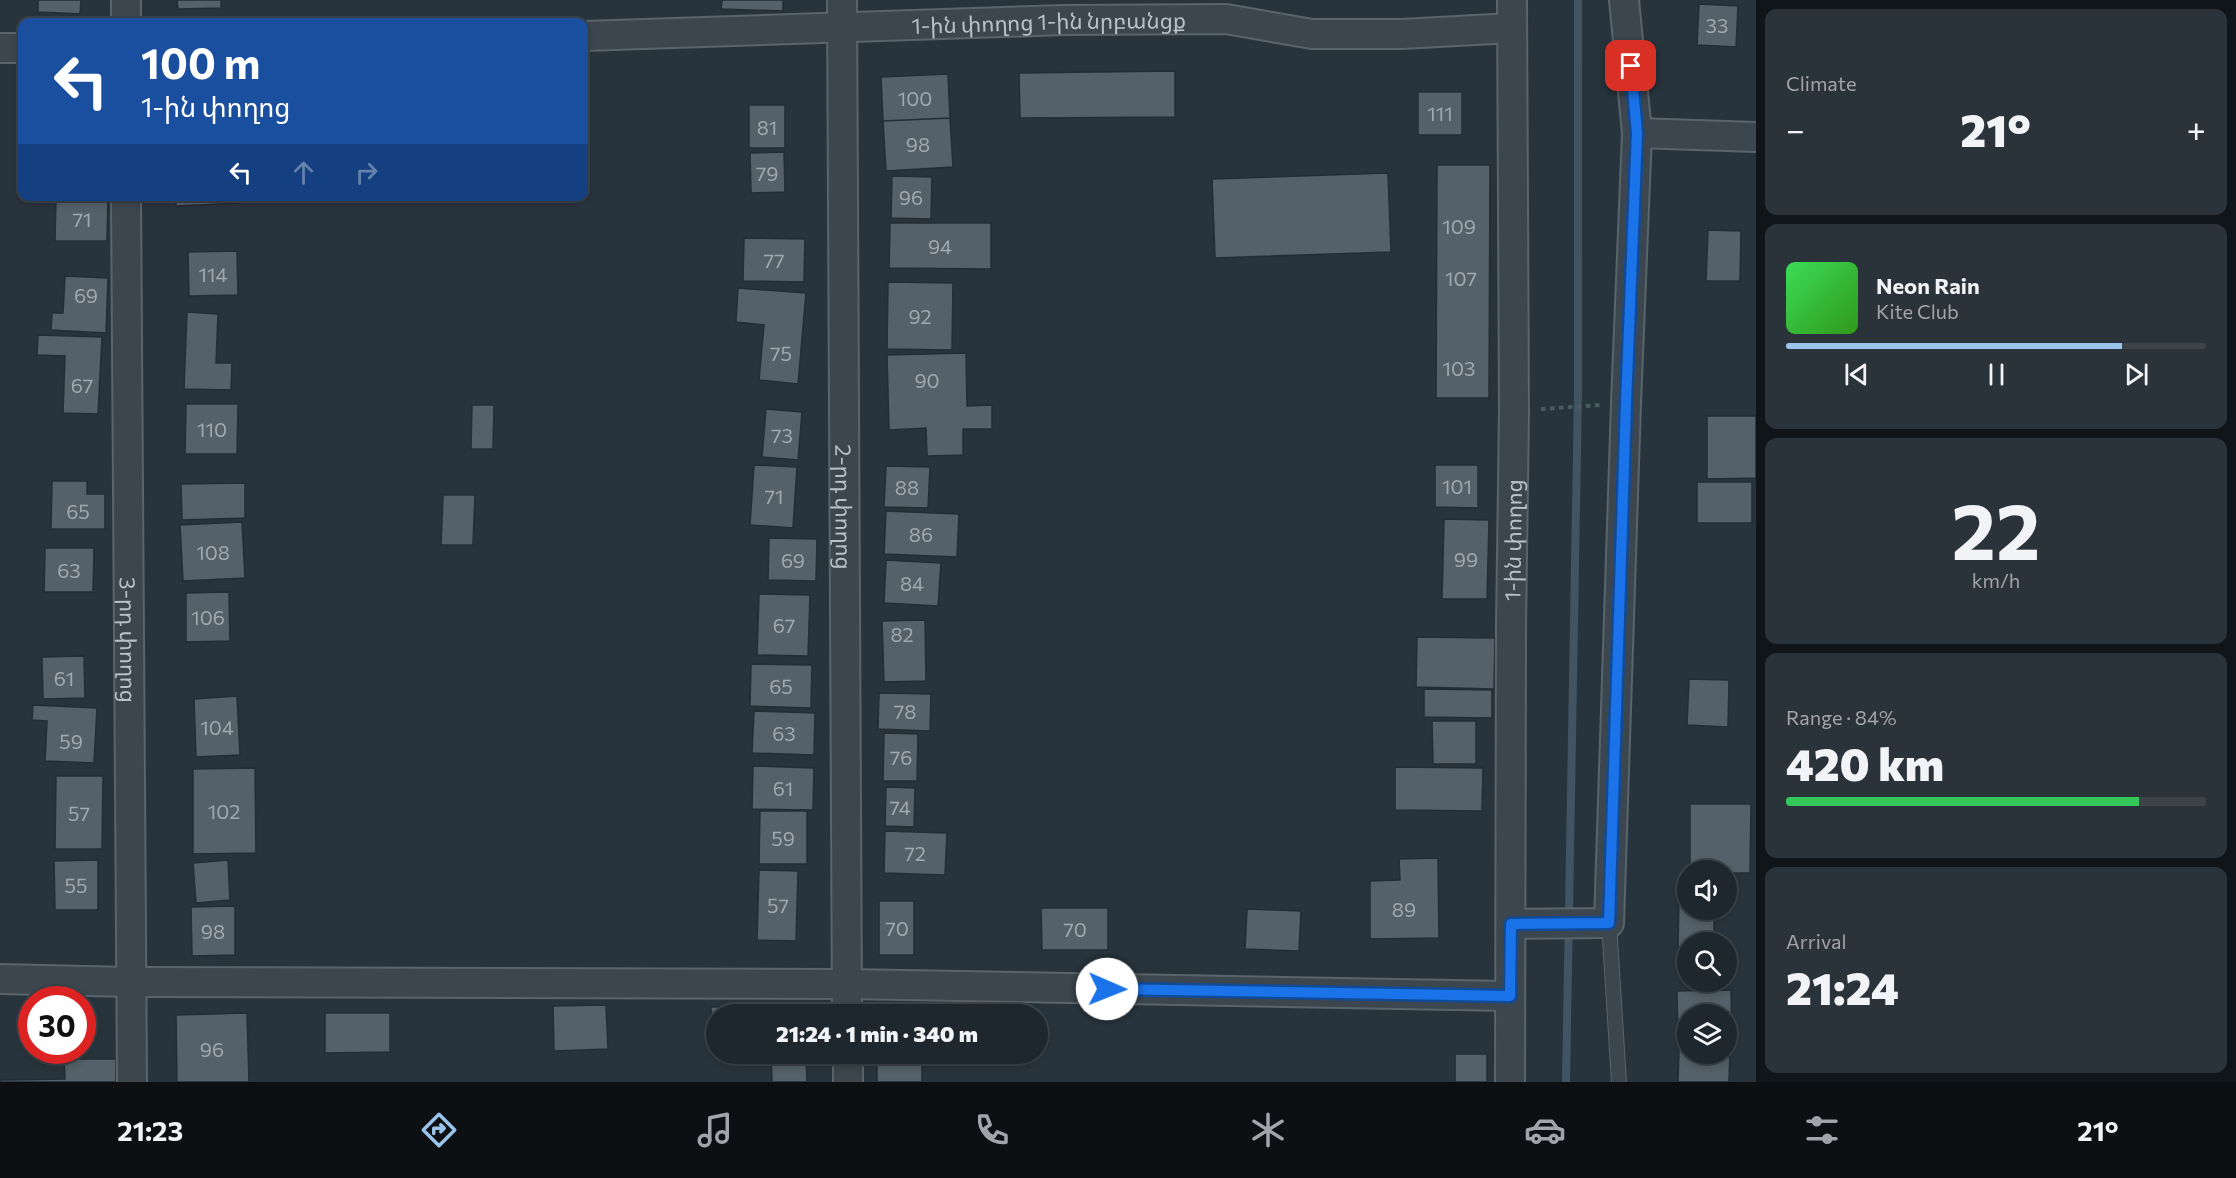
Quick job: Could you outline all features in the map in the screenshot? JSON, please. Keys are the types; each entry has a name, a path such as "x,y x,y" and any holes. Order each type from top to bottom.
{"street":[{"path":"126,0 126,18"},
{"name":"2-րդ փողոց","path":"842,0 847,1004"},
{"path":"1511,924 1609,923 1637,133 1624,0"},
{"name":"1-ին փողոց 1-ին նրբանցք","path":"588,36 1065,20 1214,19 1226,19 1312,34 1402,34 1512,14"},
{"name":"1-ին փողոց","path":"1510,1082 1514,411 1512,14"},
{"path":"0,48 18,48"},
{"path":"1637,133 1756,137"},
{"name":"3-րդ փողոց","path":"126,201 132,1082"},
{"path":"0,979 130,982 846,984 1510,996"},
{"path":"848,1064 848,1082"}],"lane":[{"path":"1609,923 1619,1082"}],"path":[{"path":"1514,411 1626,403"}],"building":[{"path":"38,0 81,0 80,14 38,12"},
{"path":"177,0 221,0 221,8 178,9"},
{"path":"722,0 783,0 783,11 721,9"},
{"path":"1699,4 1738,6 1736,47 1697,45"},
{"path":"1175,71 1175,117 1020,118 1019,73"},
{"path":"948,74 950,118 883,121 881,77"},
{"path":"1418,92 1462,92 1462,135 1418,135"},
{"path":"749,105 785,105 785,148 749,148"},
{"path":"950,118 953,167 886,171 883,121"},
{"path":"784,152 785,192 751,193 750,153"},
{"path":"1437,165 1490,165 1489,398 1436,398"},
{"path":"1388,173 1391,252 1215,258 1212,179"},
{"path":"892,176 932,177 931,219 891,218"},
{"path":"56,201 108,201 107,241 55,241"},
{"path":"176,201 240,201 240,203 176,206"},
{"path":"890,223 991,223 991,269 889,268"},
{"path":"1708,230 1741,231 1740,281 1706,281"},
{"path":"744,238 805,239 804,282 743,281"},
{"path":"237,251 238,295 189,296 188,252"},
{"path":"65,276 108,278 106,333 51,330 52,313 63,313"},
{"path":"888,282 953,283 952,350 887,349"},
{"path":"738,288 806,293 798,384 759,380 764,325 736,322"},
{"path":"187,312 218,314 216,363 232,363 231,390 184,389"},
{"path":"38,335 102,337 98,414 63,413 65,356 37,355"},
{"path":"966,353 967,406 992,405 992,429 963,429 963,455 927,456 926,428 889,430 887,355"},
{"path":"186,404 238,404 237,454 185,454"},
{"path":"472,405 494,405 493,449 471,449"},
{"path":"766,409 802,412 798,460 762,457"},
{"path":"1707,416 1756,416 1756,478 1707,479"},
{"path":"754,465 797,467 793,528 750,525"},
{"path":"1435,465 1478,465 1478,508 1435,507"},
{"path":"886,466 930,467 928,508 884,507"},
{"path":"52,481 87,481 87,494 105,494 105,529 51,529"},
{"path":"1697,482 1752,482 1752,523 1697,523"},
{"path":"245,483 245,518 182,520 181,484"},
{"path":"443,495 475,495 473,545 441,545"},
{"path":"886,511 959,514 957,557 884,554"},
{"path":"1444,519 1489,520 1487,599 1442,599"},
{"path":"242,522 245,578 183,581 180,525"},
{"path":"769,538 817,539 816,581 768,580"},
{"path":"45,548 94,548 93,592 44,592"},
{"path":"886,560 941,563 938,606 884,603"},
{"path":"229,592 230,641 186,642 186,593"},
{"path":"759,594 810,595 808,656 757,655"},
{"path":"925,620 926,681 884,682 882,621"},
{"path":"1417,637 1495,638 1494,689 1416,687"},
{"path":"84,656 85,698 43,699 42,657"},
{"path":"751,664 812,665 811,708 750,706"},
{"path":"1689,679 1729,680 1728,727 1687,725"},
{"path":"1424,689 1492,690 1492,718 1424,717"},
{"path":"879,693 931,694 930,731 878,729"},
{"path":"237,696 240,755 196,757 194,699"},
{"path":"33,705 97,708 94,763 45,761 47,721 32,720"},
{"path":"754,711 815,713 814,755 752,753"},
{"path":"1432,721 1476,721 1476,764 1433,764"},
{"path":"884,733 918,734 917,781 883,781"},
{"path":"753,766 814,768 813,810 752,809"},
{"path":"1395,767 1483,768 1482,811 1395,810"},
{"path":"255,768 256,853 193,854 193,769"},
{"path":"56,776 103,776 102,849 55,849"},
{"path":"886,787 915,788 914,827 885,826"},
{"path":"1690,804 1751,804 1750,873 1737,873 1737,860 1690,860"},
{"path":"760,811 807,811 807,864 759,864"},
{"path":"885,831 947,833 945,875 884,873"},
{"path":"1438,858 1439,938 1370,939 1370,881 1400,880 1399,859"},
{"path":"98,860 98,910 55,910 54,861"},
{"path":"228,860 230,900 196,903 193,863"},
{"path":"759,870 798,871 796,941 757,940"},
{"path":"879,901 914,901 914,955 879,955"},
{"path":"235,906 235,955 192,956 191,907"},
{"path":"1041,908 1108,908 1108,950 1042,950"},
{"path":"1247,909 1301,911 1299,951 1245,949"},
{"path":"1679,920 1714,920 1714,932 1678,932"},
{"path":"1677,992 1731,992 1731,1004 1677,1004"},
{"path":"606,1005 608,1049 554,1051 553,1006"},
{"path":"247,1013 249,1082 177,1082 176,1015"},
{"path":"325,1013 390,1013 390,1052 325,1053"},
{"path":"1455,1054 1487,1054 1487,1082 1455,1082"},
{"path":"96,1059 116,1059 116,1082 0,1082 0,1080 65,1079 64,1064 96,1064"},
{"path":"771,1064 806,1064 807,1082 772,1082"},
{"path":"877,1064 922,1064 922,1082 877,1082"},
{"path":"1679,1064 1730,1064 1729,1082 1678,1082"}],"waterway":[{"path":"1566,1082 1578,393 1578,0"}],"route":[{"path":"1107,989 1510,996 1511,924 1609,923 1637,133 1631,66"}]}
